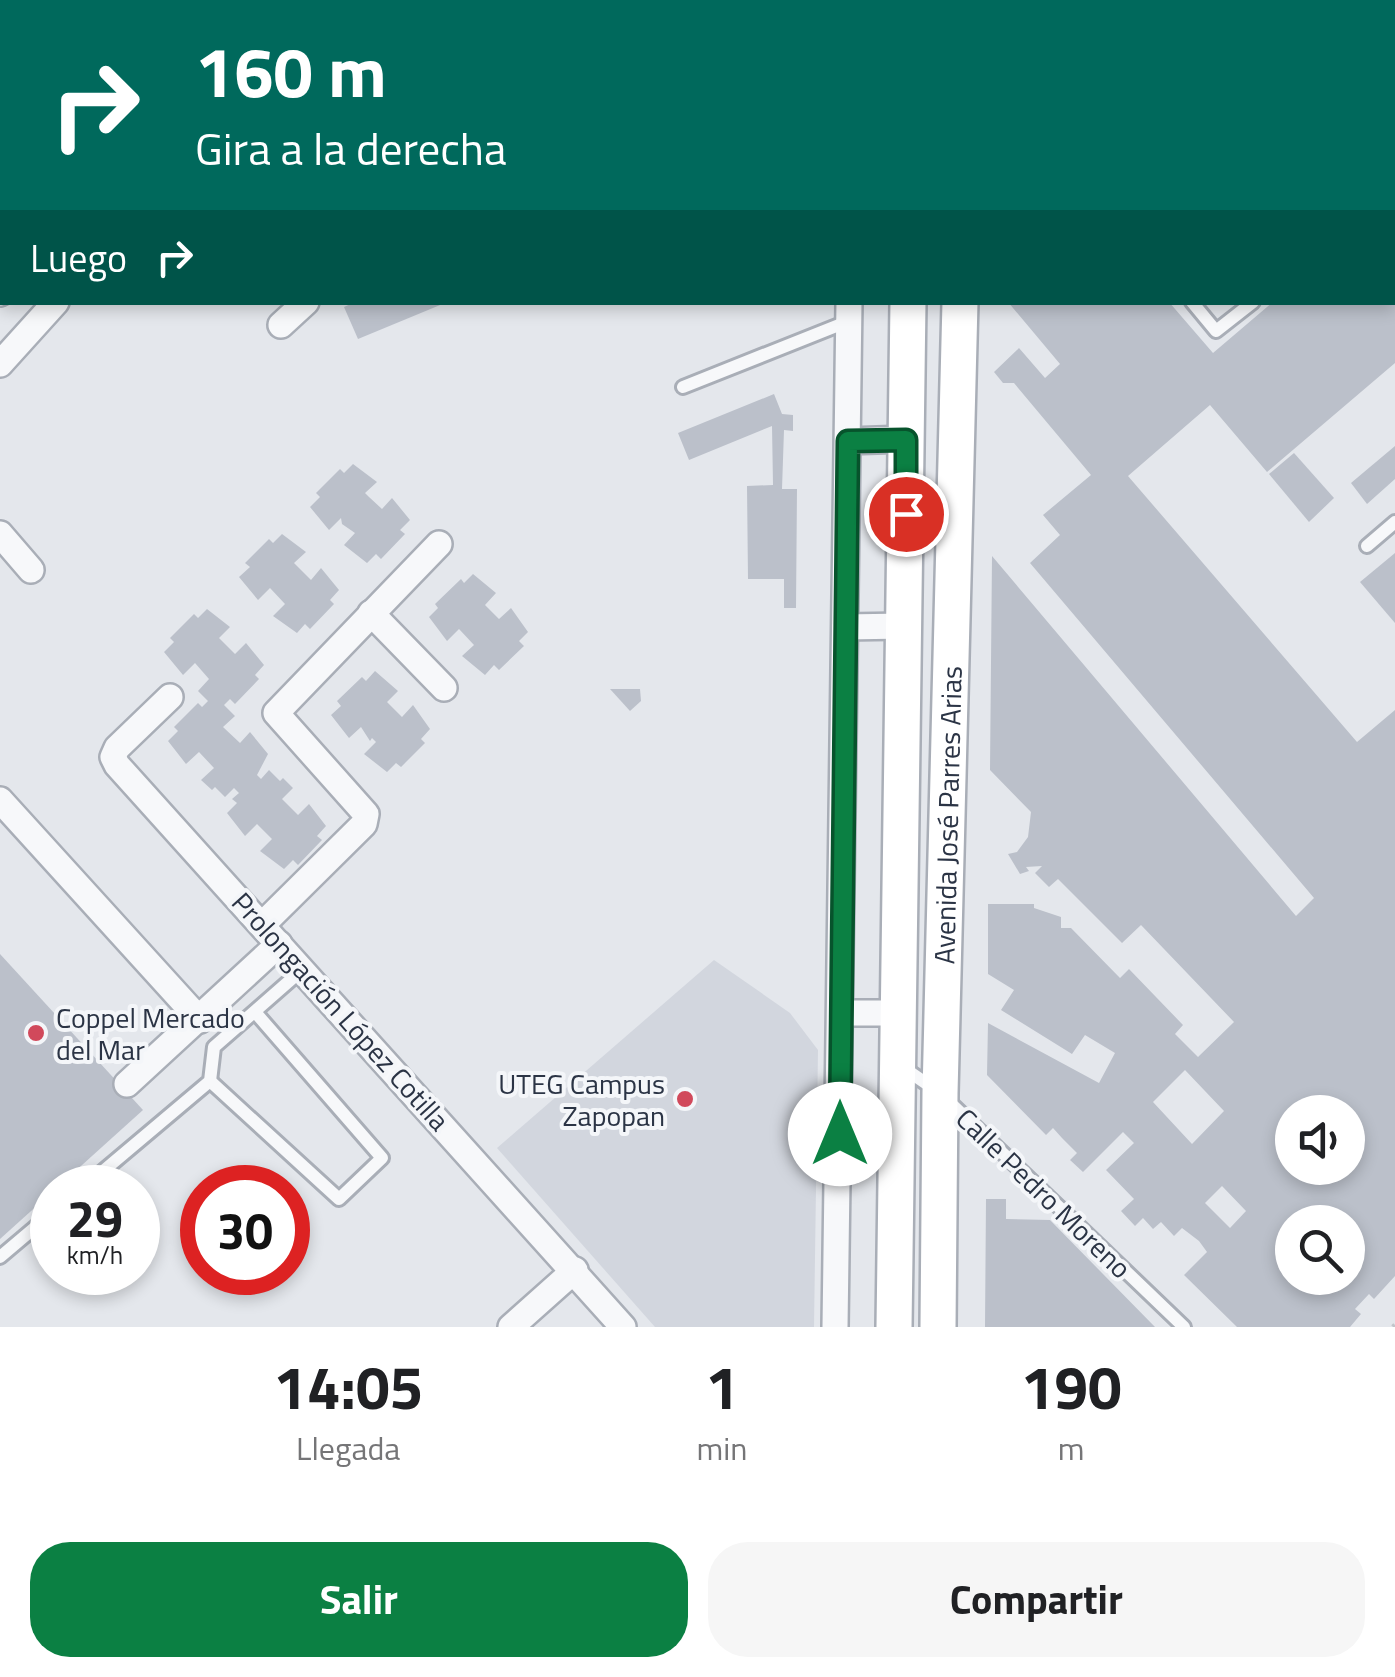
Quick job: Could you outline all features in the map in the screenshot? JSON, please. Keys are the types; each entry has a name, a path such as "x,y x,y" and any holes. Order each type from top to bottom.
{"main road":[{"name":"Avenida José Parres Arias","path":"894,1327 908,305"},
{"name":"Avenida José Parres Arias","path":"938,1327 940,1093 960,305"}],"street":[{"path":"0,363 53,305"},
{"path":"280,325 303,305"},
{"path":"835,1327 849,312"},
{"path":"848,441 906,440"},
{"path":"0,534 31,570"},
{"path":"126,1084 200,1020 364,824 362,808 276,713 439,544"},
{"path":"371,613 444,688"},
{"path":"845,627 904,626"},
{"name":"Prolongación López Cotilla","path":"170,697 113,757 624,1327"},
{"path":"0,800 200,1020"},
{"path":"840,1012 900,1013"},
{"path":"840,1134 898,1136"},
{"path":"510,1327 576,1270"}],"lane":[{"path":"1194,305 1216,332 1249,305"},
{"path":"683,386 849,312"},
{"path":"1368,546 1395,522"},
{"path":"110,1165 210,1081 214,1047 303,969"},
{"path":"210,1081 339,1199 382,1158 255,1012"},
{"name":"Calle Pedro Moreno","path":"899,1064 940,1093 1184,1327"},
{"path":"0,1257 30,1232"}],"shaded area":[{"name":"UTEG Campus Zapopan","path":"714,960 790,1013 818,1050 814,1327 655,1327 497,1148"}],"building":[{"path":"348,305 440,305 358,339 344,307"},
{"path":"1011,305 1172,305 1213,353 1269,305 1395,305 1395,363 1267,472 1210,405 1128,476 1357,742 1395,710 1395,1276 1374,1299 1369,1294 1355,1309 1361,1314 1350,1327 1237,1327 1184,1275 1207,1252 1199,1241 1182,1228 1174,1236 1161,1222 1153,1229 1143,1218 1135,1226 1121,1211 1134,1199 1106,1170 1134,1143 1123,1132 1083,1172 1070,1160 1077,1153 1053,1128 1046,1135 987,1075 988,1023 1099,1083 1115,1053 1085,1035 1072,1054 1001,1010 1014,990 988,974 988,904 1034,904 1034,908 1061,917 1061,928 1071,928 1120,978 1129,969 1183,1025 1175,1034 1198,1057 1234,1022 1141,925 1122,943 1058,879 1049,887 1035,873 1042,866 1026,867 1029,871 1020,874 1008,854 1017,852 1028,837 1031,812 990,770 992,556 1296,916 1314,898 1030,563 1060,535 1043,515 1091,475 1014,383 1003,383 994,372 1019,348 1045,378 1060,364","holes":["1185,1070 1224,1111 1192,1144 1153,1102","1222,1186 1246,1211 1230,1228 1205,1203"]},
{"path":"774,394 782,414 793,415 793,431 784,430 782,489 797,489 796,608 784,608 784,579 748,579 747,486 773,485 772,426 689,460 678,433"},
{"path":"1395,446 1395,479 1367,504 1351,483"},
{"path":"1294,453 1334,498 1309,522 1269,474"},
{"path":"353,464 377,482 365,493 369,497 382,509 392,498 410,520 400,530 405,534 381,559 376,554 367,563 344,545 355,533 342,524 341,518 329,530 310,507 320,497 316,493 340,469 344,473"},
{"path":"282,534 306,552 294,563 311,580 321,568 339,590 330,600 334,604 310,629 305,624 297,633 273,616 285,604 270,588 258,600 239,577 250,567 245,563 269,539 273,543"},
{"path":"1395,553 1395,623 1360,582"},
{"path":"473,574 496,593 485,605 499,619 511,608 528,632 519,641 524,646 499,670 494,665 485,675 462,656 474,645 459,629 447,641 429,617 438,608 435,604 461,579 464,583"},
{"path":"207,609 230,627 219,638 235,654 246,643 264,665 255,675 259,679 235,704 230,699 224,705 235,716 223,727 240,743 250,732 268,754 257,775 261,779 269,770 280,781 283,778 293,788 282,799 298,815 309,804 326,826 317,836 322,840 298,865 293,860 284,869 260,851 272,839 257,824 245,836 227,813 237,803 232,799 239,793 234,788 225,797 215,787 212,790 201,780 214,768 199,752 186,764 168,741 178,731 174,727 198,703 202,707 208,701 198,691 209,679 195,663 183,675 164,652 174,642 170,638 194,614 198,618"},
{"path":"375,671 398,691 387,702 402,717 413,705 430,729 421,739 425,743 401,767 396,763 387,772 364,754 376,742 372,738 370,741 361,727 349,738 331,715 341,706 337,701 362,677 366,681"},
{"path":"610,689 640,689 641,701 630,711"},
{"name":"Coppel Mercado del Mar","path":"0,954 143,1110 82,1165 30,1165 30,1212 0,1239"},
{"path":"986,1199 1006,1199 1006,1219 1050,1220 1155,1327 985,1327"}],"place":[{"name":"Coppel Mercado del Mar","path":"36,1033"},
{"name":"UTEG Campus Zapopan","path":"685,1099"}],"route":[{"path":"840,1134 848,441 906,440 906,514"}]}
